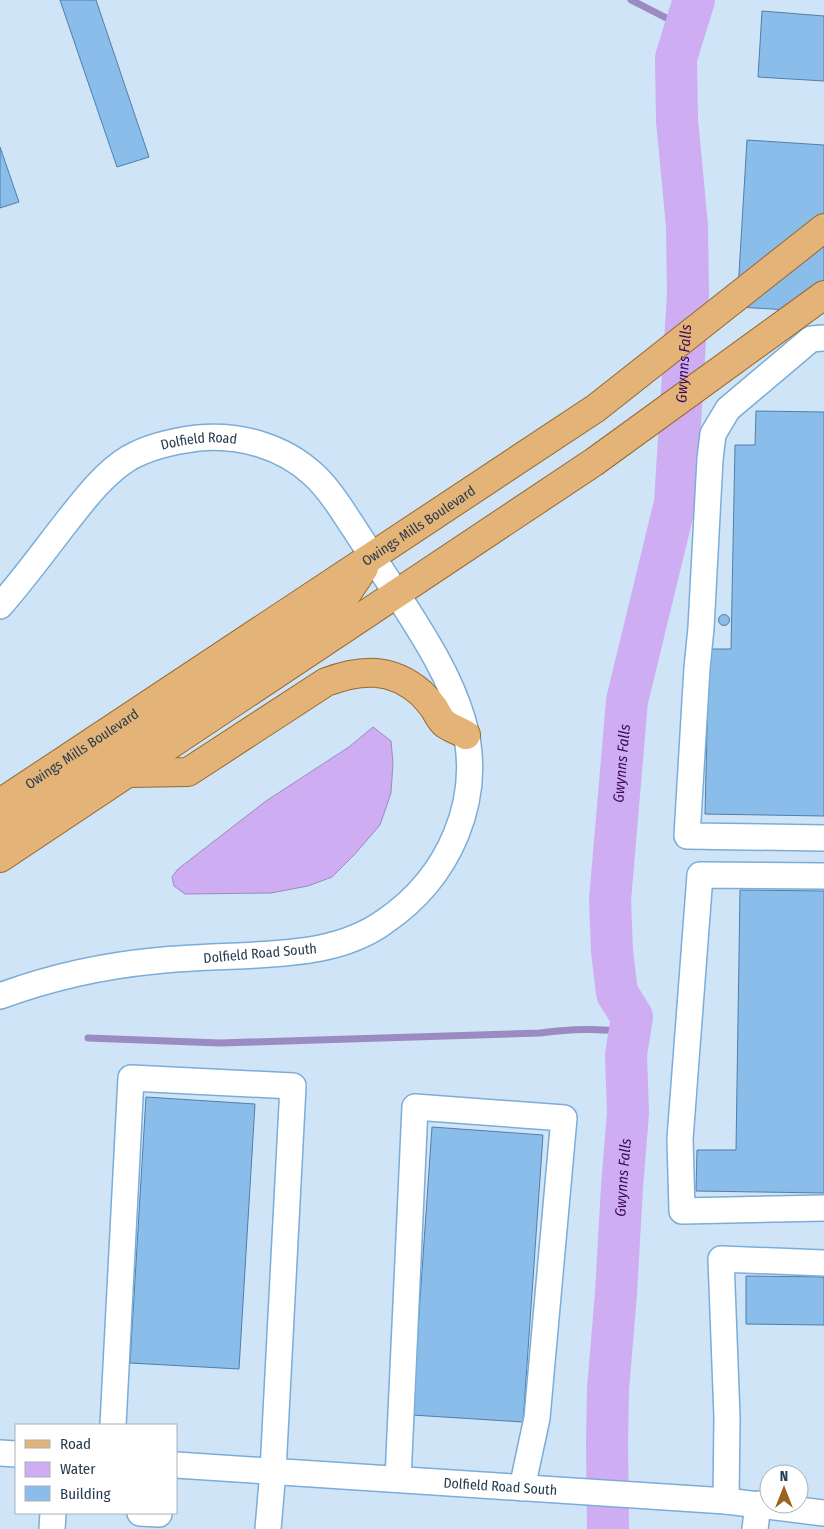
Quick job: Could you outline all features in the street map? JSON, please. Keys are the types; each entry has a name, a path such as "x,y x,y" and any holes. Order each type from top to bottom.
{"main road":[{"name":"Owings Mills Boulevard","path":"0,803 596,408 824,228"},
{"path":"0,858 594,462 824,295"},
{"path":"0,828 342,601 372,556"},
{"path":"128,773 188,772 326,682 344,675 362,672 376,672 404,681 421,693 433,706 444,723 466,735"}],"street":[{"path":"824,338 811,339 728,409 713,434 710,458 702,628 697,668 686,836 824,838"},
{"name":"Dolfield Road","path":"0,606 103,479 130,458 158,445 211,437 244,439 271,448 293,458 314,475 337,503 396,594"},
{"name":"Dolfield Road South","path":"0,996 57,978 111,966 154,961 276,954 338,945 360,936 383,923 422,889 435,873 454,838 463,815 468,789 469,764 466,735 456,702 444,674 426,640 396,594"},
{"path":"824,876 700,874 680,1139 682,1211 824,1208"},
{"path":"113,1424 131,1078 293,1086 273,1471 268,1529"},
{"path":"398,1479 415,1107 564,1118 537,1418 522,1488"},
{"path":"726,1501 727,1417 721,1259 824,1263"},
{"path":"0,1453 15,1454"},
{"name":"Dolfield Road South","path":"178,1464 726,1501 824,1513"},
{"path":"755,1529 758,1504"},
{"path":"52,1529 53,1514"}],"water":[{"path":"373,727 391,741 393,763 391,793 380,825 332,877 308,886 271,893 185,894 174,886 172,877 178,869 266,801 349,747"}],"building":[{"path":"60,0 96,0 149,157 117,167"},
{"path":"762,11 824,16 824,81 758,77"},
{"path":"747,140 824,145 824,312 737,307"},
{"path":"0,147 19,202 0,208"},
{"path":"756,411 824,412 824,816 705,814 709,649 731,649 735,445 755,445"},
{"path":"722,615 726,615 729,620 728,624 722,625 719,622 719,618"},
{"path":"740,890 824,891 824,1193 696,1191 697,1150 736,1150"},
{"path":"146,1097 255,1104 239,1369 130,1363"},
{"path":"432,1127 543,1135 523,1422 412,1415"},
{"path":"746,1276 824,1277 824,1325 746,1324"}],"waterway":[{"path":"631,0 686,28"},
{"name":"Gwynns Falls","path":"608,1529 608,1389 628,1113 626,1055 632,1017 617,993 612,951 610,900 627,701 675,503 688,294 687,226 677,120 676,58 694,0"},
{"path":"88,1038 220,1043 585,1030 629,1032"}]}
